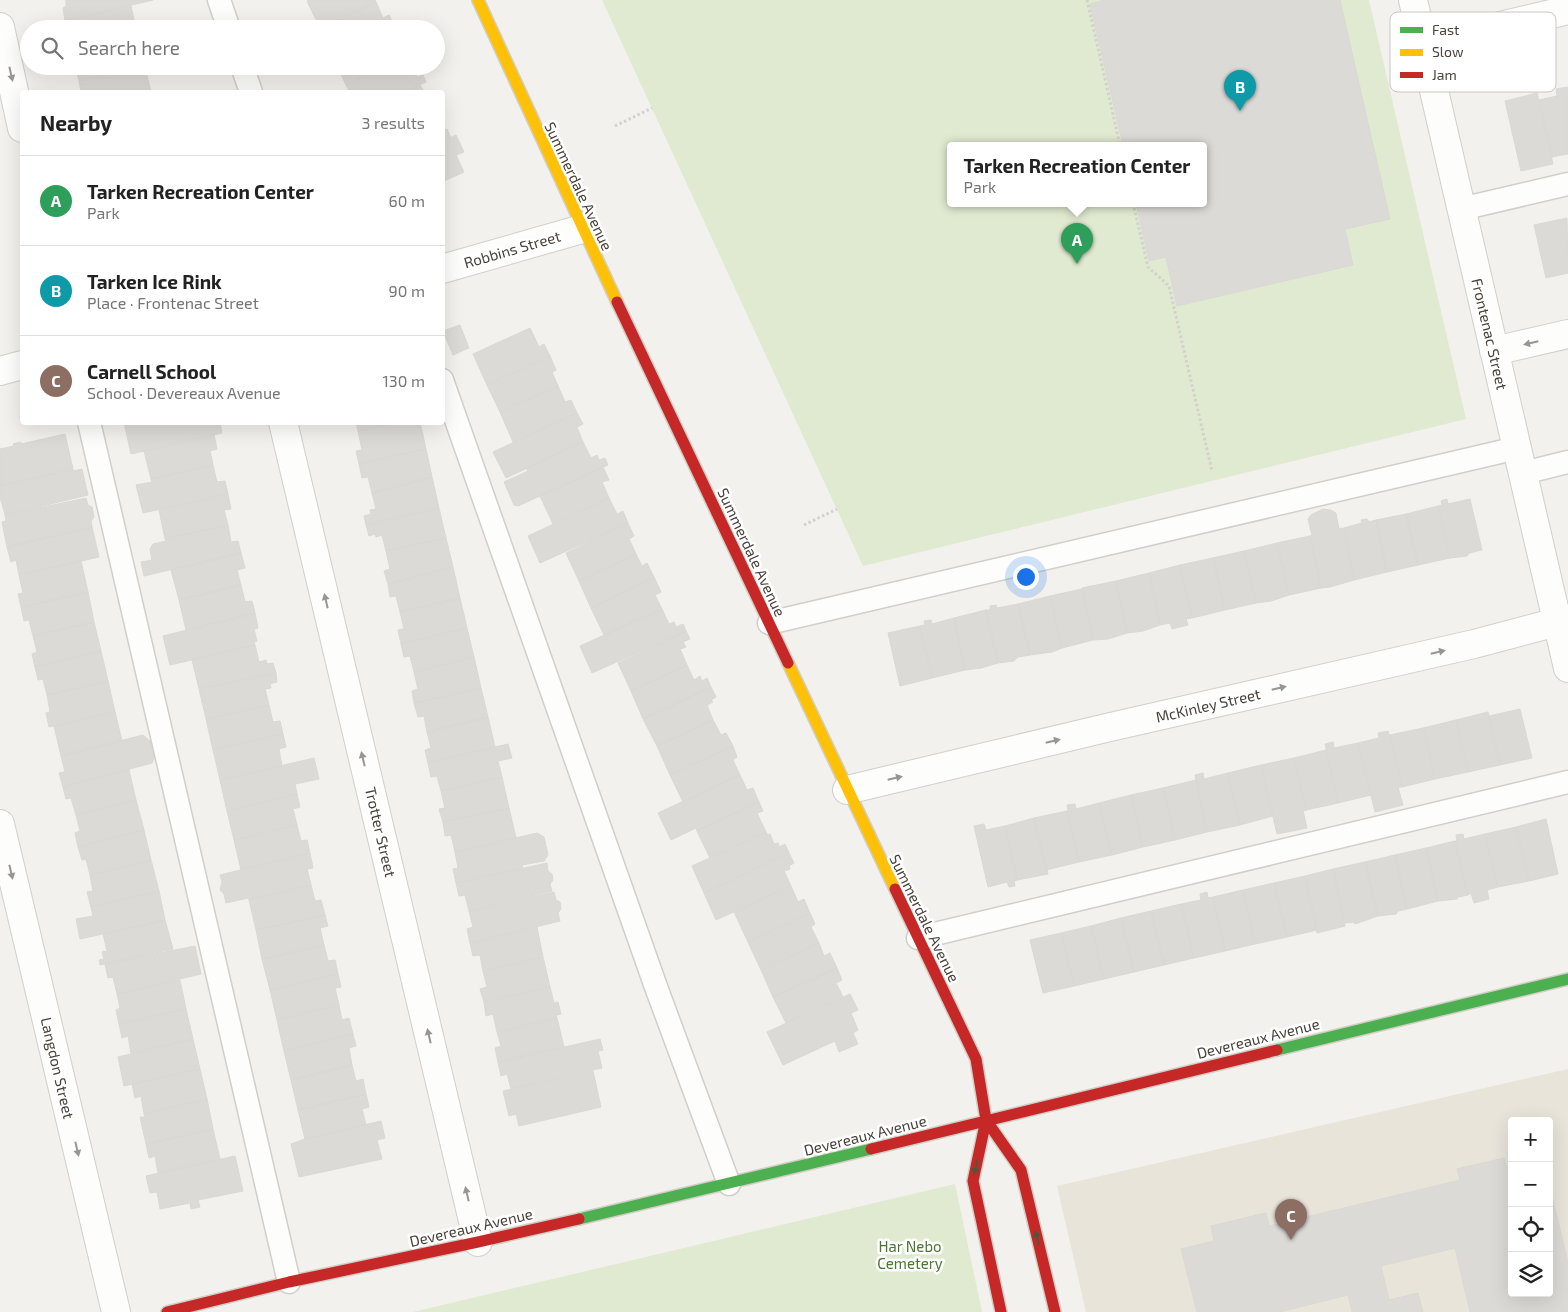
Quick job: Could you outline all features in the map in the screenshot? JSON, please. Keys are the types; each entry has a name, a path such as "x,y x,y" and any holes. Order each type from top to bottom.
{"street":[{"name":"Summerdale Avenue","path":"478,0 582,229 976,1059 986,1120 973,1181 1001,1312"},
{"path":"0,27 20,119"},
{"name":"Frontenac Street","path":"1434,92 1520,460 1563,620 1568,668"},
{"name":"Robbins Street","path":"445,268 582,229"},
{"path":"1494,351 1568,334"},
{"path":"0,371 20,366"},
{"name":"Trotter Street","path":"284,425 478,1242"},
{"name":"McKinley Street","path":"847,790 1106,728 1474,644 1563,620"},
{"name":"Langdon Street","path":"0,824 116,1312"},
{"name":"Devereaux Avenue","path":"168,1312 289,1282 478,1242 729,1184 1568,979"},
{"name":"Summerdale Avenue","path":"986,1120 1021,1170 1055,1312"}],"lane":[{"path":"219,0 226,20"},
{"path":"245,75 250,90"},
{"path":"1461,208 1568,184"},
{"path":"445,389 656,987 729,1184"},
{"path":"90,425 289,1282"},
{"path":"769,623 1520,460 1568,462"},
{"path":"918,938 1568,782"}],"path":[{"path":"1087,0 1119,142"},
{"path":"615,126 652,108"},
{"path":"1134,207 1148,267 1169,286 1212,471"},
{"path":"804,525 837,509"}],"shaded area":[{"path":"1568,1069 1568,1312 1086,1312 1057,1186"}],"green space":[{"path":"602,0 1369,0 1466,419 863,566"},
{"name":"Har Nebo Cemetery","path":"955,1184 982,1312 413,1312"}],"building":[{"path":"66,0 153,0 69,20 65,20 63,8 66,6"},
{"path":"375,0 376,2 337,20 316,20 307,1"},
{"path":"1104,0 1340,0 1390,219 1345,229 1353,265 1177,306 1166,257 1149,261 1137,207 1207,207 1207,142 1122,142 1090,4"},
{"path":"376,2 383,18 389,15 391,20 339,20"},
{"path":"131,6 134,20 69,20"},
{"path":"78,75 107,75 79,81"},
{"path":"107,75 147,75 151,90 81,90 79,81"},
{"path":"341,75 367,75 346,85"},
{"path":"367,75 416,75 417,77 423,75 426,82 408,90 349,90 346,85"},
{"path":"420,85 423,90 408,90"},
{"path":"1568,87 1568,154 1552,157 1539,100 1557,96 1556,89"},
{"path":"1537,93 1553,164 1521,171 1505,101"},
{"path":"447,129 451,138 445,141 445,130"},
{"path":"456,135 464,152 456,155 464,172 445,181 445,140"},
{"path":"1567,218 1568,273 1546,278 1534,225"},
{"path":"460,325 469,348 453,355 445,336 445,330"},
{"path":"530,328 539,347 544,344 550,356 487,385 473,354"},
{"path":"550,356 556,370 552,372 558,386 500,412 487,385"},
{"path":"558,386 565,402 571,400 577,413 513,442 500,412"},
{"path":"577,413 583,424 577,427 583,442 506,478 493,452"},
{"path":"125,425 221,425 222,433 131,454"},
{"path":"357,425 385,425 358,431"},
{"path":"385,425 421,425 426,449 359,464 356,451 362,450 358,431"},
{"path":"65,434 73,469 0,486 0,449 14,446 13,444 21,442 21,444"},
{"path":"214,434 217,449 210,451 213,465 151,479 144,451"},
{"path":"583,442 591,458 597,455 599,460 605,458 608,465 518,506 514,505 504,482 528,471 526,468"},
{"path":"426,449 432,477 372,493 368,477 362,478 359,464"},
{"path":"213,465 217,482 225,481 228,494 143,513 136,485 152,482 151,479"},
{"path":"603,467 609,480 602,482 609,498 553,524 540,496"},
{"path":"73,469 74,471 82,469 88,495 5,515 0,500 0,486"},
{"path":"432,477 439,508 366,525 364,516 371,514 370,510 376,509 372,493"},
{"path":"228,494 231,509 224,510 228,525 165,539 159,510"},
{"path":"86,498 88,505 92,507 94,517 91,521 92,527 7,547 2,522 6,521 5,515"},
{"path":"609,498 617,514 623,511 628,523 540,563 528,536"},
{"path":"1447,499 1448,504 1470,499 1482,550 1469,553 1467,556 1450,558 1438,506 1442,505 1441,501"},
{"path":"1438,506 1450,558 1418,565 1406,514"},
{"path":"439,508 446,538 386,551 382,535 376,537 375,534 369,536 366,525"},
{"path":"1323,509 1336,513 1339,529 1343,528 1354,580 1321,588 1308,519 1311,515"},
{"path":"1406,514 1418,565 1387,572 1376,520"},
{"path":"1367,519 1369,522 1376,520 1387,572 1354,580 1344,528 1362,523 1361,520"},
{"path":"628,523 634,536 629,539 636,554 579,581 566,553"},
{"path":"228,525 231,542 238,541 241,553 144,576 141,562 152,560 150,549 153,544 166,541 165,539"},
{"path":"92,527 99,557 19,575 16,560 11,562 7,547"},
{"path":"1310,536 1321,588 1289,595 1277,543"},
{"path":"446,538 453,567 388,584 384,571 390,569 386,551"},
{"path":"1277,543 1289,595 1271,601 1256,603 1244,551"},
{"path":"1244,551 1256,603 1225,610 1213,558"},
{"path":"241,553 245,568 237,570 241,585 179,600 171,570"},
{"path":"636,554 642,566 647,563 654,577 591,608 579,581"},
{"path":"1213,558 1225,610 1192,618 1180,565"},
{"path":"81,561 88,592 21,607 18,594 23,593 19,575"},
{"path":"1180,565 1192,618 1186,619 1188,625 1172,629 1170,623 1160,625 1149,573"},
{"path":"453,567 460,598 400,612 396,596 390,597 388,584"},
{"path":"1149,573 1160,625 1143,631 1127,633 1116,581"},
{"path":"654,577 661,592 655,595 662,609 604,635 591,608"},
{"path":"1116,581 1127,633 1108,639 1093,640 1082,588"},
{"path":"241,585 245,602 252,601 255,613 186,630 179,600"},
{"path":"1082,589 1093,640 1062,648 1050,596"},
{"path":"88,592 94,622 33,636 29,620 24,621 21,607"},
{"path":"1050,596 1062,648 1052,652 1030,655 1018,604"},
{"path":"460,598 467,628 401,644 398,630 404,629 400,612"},
{"path":"1018,604 1030,655 1018,657 1014,661 998,663 986,610 990,610 990,606 996,605 997,608"},
{"path":"662,609 669,624 674,622 676,627 683,624 686,631 592,673 580,646"},
{"path":"986,610 998,663 965,670 954,618"},
{"path":"255,613 258,628 254,629 257,641 254,642 255,645 170,665 163,636"},
{"path":"954,618 965,670 932,678 920,626 925,625 924,621 931,620 932,624"},
{"path":"94,622 101,651 35,667 32,654 37,652 33,636"},
{"path":"920,626 932,678 900,686 888,633"},
{"path":"467,628 474,657 414,672 410,656 404,657 401,644"},
{"path":"686,631 690,639 683,642 686,647 680,649 687,665 631,691 618,663"},
{"path":"255,645 259,662 266,660 267,664 273,663 276,673 199,689 192,660"},
{"path":"101,651 108,681 47,695 43,679 38,680 35,667"},
{"path":"474,657 481,688 414,703 412,691 418,689 414,672"},
{"path":"687,665 694,680 700,676 702,681 707,678 711,687 643,719 631,691"},
{"path":"276,673 277,682 270,684 271,688 265,689 269,705 206,719 199,689"},
{"path":"108,681 115,712 49,727 46,713 50,712 47,695"},
{"path":"711,687 716,697 711,700 713,702 707,705 713,720 657,746 643,719"},
{"path":"481,688 488,717 427,732 424,716 418,717 414,703"},
{"path":"269,705 273,722 280,721 283,734 213,750 206,719"},
{"path":"1520,709 1532,758 1500,765 1489,716"},
{"path":"115,712 122,741 61,756 54,726"},
{"path":"1488,712 1500,765 1468,772 1456,720"},
{"path":"488,717 495,747 428,763 425,750 431,748 427,732"},
{"path":"713,720 721,735 726,733 733,746 670,775 657,746"},
{"path":"1456,720 1468,772 1435,779 1423,728"},
{"path":"1423,728 1435,779 1402,787 1390,735"},
{"path":"1388,731 1402,787 1398,787 1403,805 1375,812 1358,743 1379,738 1378,733"},
{"path":"283,734 286,747 279,749 282,766 220,780 213,750"},
{"path":"143,735 150,741 154,758 152,763 63,787 59,773 65,772 61,756"},
{"path":"1333,742 1334,748 1358,743 1371,795 1338,803 1325,744"},
{"path":"508,744 512,758 498,761 502,777 441,791 437,776 431,777 428,763"},
{"path":"733,746 737,757 733,760 740,775 683,802 670,775"},
{"path":"1326,750 1338,803 1306,810 1294,758"},
{"path":"314,758 319,779 295,784 297,794 227,811 220,780"},
{"path":"1294,758 1306,810 1303,811 1307,828 1277,834 1261,765"},
{"path":"1261,765 1273,816 1240,825 1228,773"},
{"path":"129,770 136,800 76,815 71,798 66,799 63,787"},
{"path":"1203,773 1204,779 1228,773 1240,825 1207,832 1195,775"},
{"path":"740,775 747,790 753,788 759,802 697,831 696,828 671,840 658,813"},
{"path":"502,777 509,808 443,822 439,809 445,808 441,791"},
{"path":"1196,780 1207,832 1175,840 1163,788"},
{"path":"1163,788 1175,840 1143,847 1131,795"},
{"path":"297,794 300,807 293,809 297,825 234,840 227,811"},
{"path":"1131,795 1143,847 1112,855 1099,803"},
{"path":"136,800 144,830 78,847 75,833 80,831 76,815"},
{"path":"759,802 763,811 757,813 766,832 710,858 697,831"},
{"path":"1099,803 1112,855 1079,862 1067,805 1075,804 1076,809"},
{"path":"509,808 516,838 455,852 451,835 445,836 443,822"},
{"path":"1067,811 1079,862 1046,870 1034,818"},
{"path":"1034,818 1048,874 1017,880 1005,826"},
{"path":"1546,819 1558,874 1529,881 1516,827"},
{"path":"984,824 986,830 1005,826 1017,880 1014,881 1015,886 1009,887 1007,882 988,887 974,826"},
{"path":"297,825 301,841 307,840 310,853 241,870 234,840"},
{"path":"1516,827 1529,881 1498,887 1485,834"},
{"path":"144,830 151,860 90,875 86,859 82,860 78,847"},
{"path":"766,832 768,835 770,834 774,844 778,843 779,847 785,844 789,853 704,893 692,866"},
{"path":"537,833 544,837 548,855 544,861 522,865 523,868 456,883 453,869 458,868 455,852"},
{"path":"1463,834 1464,839 1485,834 1498,887 1487,890 1489,899 1474,903 1471,893 1468,895 1455,841 1457,841 1456,835"},
{"path":"1455,841 1468,895 1458,897 1457,899 1438,901 1426,848"},
{"path":"1426,848 1438,901 1407,909 1395,855"},
{"path":"310,853 313,868 307,869 311,885 249,900 248,898 226,903 224,894 220,890 222,882 220,875"},
{"path":"789,853 794,863 789,866 790,869 784,871 791,886 716,920 704,893"},
{"path":"1395,855 1407,909 1398,911 1396,914 1378,916 1365,862"},
{"path":"151,860 159,891 91,907 87,892 93,891 90,875"},
{"path":"1365,862 1378,916 1355,924 1353,922 1345,923 1333,869"},
{"path":"547,863 548,871 552,874 553,880 550,884 552,891 469,911 465,895 459,896 456,883"},
{"path":"1333,869 1345,926 1317,933 1305,876"},
{"path":"1305,876 1317,930 1287,937 1274,883"},
{"path":"1274,883 1287,937 1255,944 1243,890"},
{"path":"311,885 315,901 321,900 325,915 256,930 249,900"},
{"path":"791,886 798,902 804,899 810,913 748,942 734,912"},
{"path":"1243,890 1255,944 1225,951 1213,897"},
{"path":"159,891 165,920 80,939 76,919 93,916 91,907"},
{"path":"554,892 556,900 560,902 561,909 558,913 560,921 470,943 467,929 473,927 469,911"},
{"path":"1207,892 1208,898 1213,897 1225,951 1194,958 1181,904 1201,900 1200,894"},
{"path":"1181,904 1194,958 1164,965 1151,911"},
{"path":"1151,911 1164,965 1134,972 1121,918"},
{"path":"810,913 815,924 811,927 819,943 761,970 748,942"},
{"path":"325,915 328,926 320,928 324,945 262,959 256,930"},
{"path":"1121,918 1134,972 1104,979 1091,926"},
{"path":"165,920 173,949 100,965 99,960 104,959 102,952 107,951 103,934"},
{"path":"1091,926 1104,979 1074,986 1061,933"},
{"path":"537,927 543,957 483,971 480,955 473,956 470,943"},
{"path":"1061,933 1074,986 1043,993 1030,940"},
{"path":"819,943 824,956 830,953 837,968 773,997 761,970"},
{"path":"324,945 328,961 335,960 338,974 270,990 262,959"},
{"path":"195,946 201,974 117,994 113,977 108,978 105,964"},
{"path":"543,957 550,987 484,1002 480,989 487,987 483,971"},
{"path":"837,968 842,980 836,983 843,997 786,1023 773,997"},
{"path":"338,974 341,987 335,988 339,1005 277,1020 270,990"},
{"path":"180,980 186,1009 119,1024 116,1010 120,1008 117,994"},
{"path":"550,987 554,1003 558,1002 561,1014 556,1015 557,1018 497,1032 493,1014 486,1016 484,1002"},
{"path":"850,994 858,1010 851,1013 858,1030 853,1033 858,1044 839,1052 835,1041 783,1065 767,1032"},
{"path":"339,1005 342,1020 349,1018 353,1034 284,1051 277,1020"},
{"path":"186,1009 193,1039 131,1053 128,1036 122,1038 119,1024"},
{"path":"557,1018 564,1047 498,1062 495,1048 501,1046 497,1032"},
{"path":"353,1034 356,1046 349,1048 352,1065 291,1080 284,1051"},
{"path":"193,1039 200,1069 124,1086 118,1057"},
{"path":"600,1039 603,1050 598,1051 602,1068 511,1089 507,1074 501,1076 498,1062"},
{"path":"352,1065 356,1081 363,1079 366,1094 298,1110 291,1080"},
{"path":"200,1069 207,1099 144,1114 141,1096 135,1098 132,1084"},
{"path":"593,1071 601,1107 519,1126 516,1114 509,1116 503,1091"},
{"path":"366,1094 369,1107 362,1109 366,1125 305,1139 298,1110"},
{"path":"207,1099 213,1129 146,1144 140,1117 145,1117 144,1114"},
{"path":"381,1121 385,1138 377,1140 382,1159 299,1177 291,1144"},
{"path":"213,1129 220,1159 158,1173 155,1156 149,1158 146,1144"},
{"path":"235,1156 243,1191 198,1200 200,1207 191,1209 190,1203 160,1209 157,1192 150,1193 146,1176"},
{"path":"1504,1158 1508,1168 1508,1297 1553,1297 1553,1200 1568,1262 1568,1312 1470,1312 1455,1248 1381,1266 1389,1300 1418,1293 1423,1312 1352,1312 1348,1295 1280,1312 1197,1312 1181,1249 1214,1241 1211,1226 1266,1213 1269,1226 1460,1180 1457,1169"}],"traffic: fast":[{"path":"1277,1050 1568,979"},
{"path":"579,1219 871,1149"}],"traffic: slow":[{"path":"478,0 617,302"},
{"path":"788,663 895,889"}],"traffic: jam":[{"path":"617,302 788,663"},
{"path":"895,889 976,1059 986,1120 973,1181 1001,1312"},
{"path":"871,1149 1277,1050"},
{"path":"986,1120 1021,1170 1055,1312"},
{"path":"167,1312 289,1282 579,1219"}],"place":[{"name":"Tarken Ice Rink","path":"1240,111"},
{"name":"Tarken Recreation Center","path":"1077,264"},
{"name":"Carnell School","path":"1291,1240"}]}
